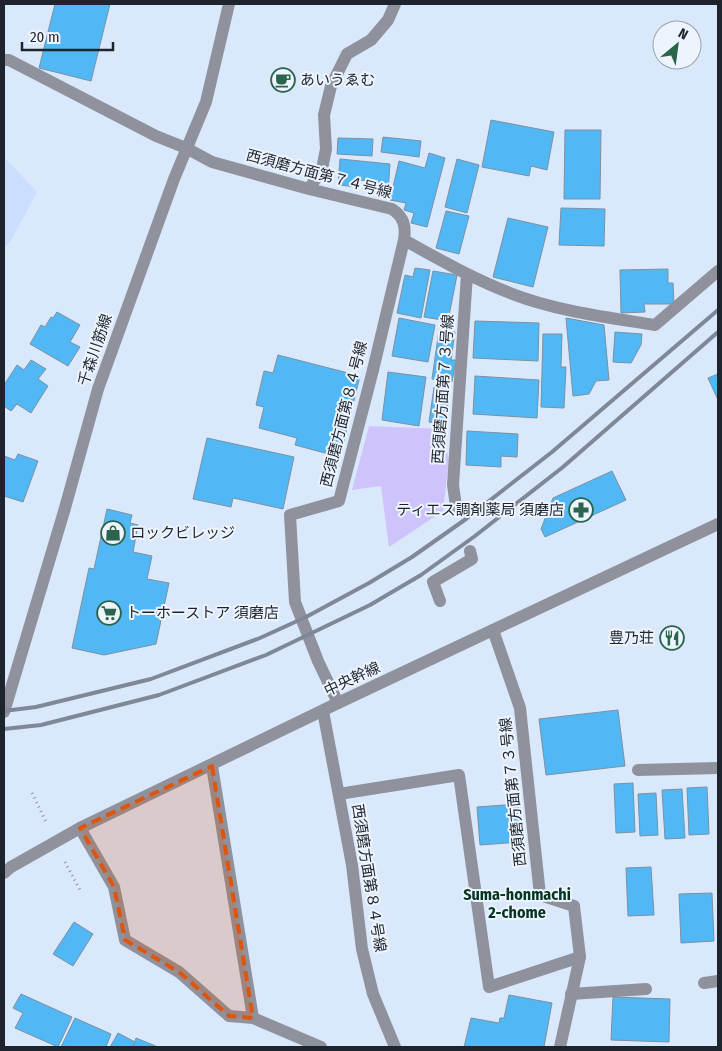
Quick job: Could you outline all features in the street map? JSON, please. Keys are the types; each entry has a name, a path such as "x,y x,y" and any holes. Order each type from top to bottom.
{"street":[{"name":"千森川筋線","path":"4,712 65,508 98,389 186,148 206,102 230,4"},
{"path":"309,189 322,169 324,162 326,149 324,115 331,86 347,54 372,40 388,20 395,4"},
{"name":"西須磨方面第７４号線","path":"4,60 9,60 156,136 186,148 212,162 309,189 392,209 404,220 406,231 404,240"},
{"path":"404,240 466,274 511,294 557,308 655,325 718,271"},
{"name":"西須磨方面第８４号線","path":"338,704 318,661 295,602 290,515 339,501 404,240"},
{"name":"西須磨方面第７３号線","path":"456,506 452,486 466,274"},
{"name":"中央幹線","path":"4,872 18,862 80,828 718,524"},
{"path":"440,601 433,582 472,559 470,551"},
{"name":"西須磨方面第７３号線","path":"493,630 520,708 540,895 574,906 580,957 560,1047"},
{"name":"西須磨方面第８４号線","path":"323,711 352,865 362,949 373,994 395,1047"},
{"path":"212,766 253,1018"},
{"path":"638,770 718,768"},
{"path":"339,794 459,775 489,986 580,957"},
{"path":"80,828 114,887 125,940 178,972 229,1016 253,1018 321,1047"},
{"path":"704,983 718,981"},
{"path":"572,994 646,989"}],"highlighted area":[{"path":"212,766 253,1018 229,1016 179,972 125,940 114,887 80,828"}],"shaded area":[{"path":"4,157 37,192 10,242 4,248"},
{"path":"369,426 440,429 449,459 443,511 389,547 381,486 352,490"}],"building":[{"path":"55,4 110,4 91,81 39,68"},
{"path":"491,120 554,132 547,170 531,166 529,176 482,167"},
{"path":"565,130 601,130 600,199 564,199"},
{"path":"383,137 421,141 419,157 381,152"},
{"path":"338,138 373,139 372,156 337,154"},
{"path":"429,153 445,158 427,227 411,223 414,213 404,210 406,203 390,200 399,161 425,168"},
{"path":"340,159 390,164 388,192 370,190 371,181 359,180 359,187 338,185"},
{"path":"457,159 479,165 467,213 445,207"},
{"path":"561,208 605,209 604,246 559,245"},
{"path":"446,211 469,216 459,254 436,248"},
{"path":"508,218 548,227 533,287 493,277"},
{"path":"415,268 430,270 421,318 397,313 405,275 413,277"},
{"path":"668,269 668,283 673,283 674,304 644,304 645,312 621,313 620,270"},
{"path":"433,271 457,275 448,321 424,317"},
{"path":"57,312 80,325 70,342 80,347 68,366 30,344 41,325 45,327 51,317 53,318"},
{"path":"399,318 435,325 428,362 392,356"},
{"path":"566,318 604,325 609,380 596,381 589,394 573,396"},
{"path":"475,321 539,323 538,361 473,358"},
{"path":"439,330 455,332 451,360 456,360 452,382 432,379"},
{"path":"615,332 642,334 641,345 631,363 613,362"},
{"path":"543,334 562,334 561,367 566,367 564,408 541,407"},
{"path":"278,355 360,376 340,457 295,445 297,438 259,428 264,407 256,405 264,371 273,373"},
{"path":"31,360 46,369 38,379 48,386 31,413 17,404 11,411 4,406 4,385 17,365 24,370"},
{"path":"388,372 426,377 419,426 382,420"},
{"path":"718,374 718,400 708,378"},
{"path":"475,376 539,380 537,418 473,414"},
{"path":"434,387 450,389 445,424 429,422"},
{"path":"467,431 518,434 517,457 501,456 501,467 466,465"},
{"path":"207,438 294,457 283,509 233,498 231,507 193,499"},
{"path":"18,454 38,461 23,502 4,496 4,456 15,460"},
{"path":"612,471 626,500 545,537 541,529 553,498"},
{"path":"107,509 132,515 130,523 138,525 133,552 152,556 147,579 169,583 156,644 104,655 72,648 89,568 94,569"},
{"path":"618,710 625,766 546,775 539,719"},
{"path":"633,783 635,832 616,833 614,784"},
{"path":"707,787 709,834 689,835 687,788"},
{"path":"682,789 685,838 665,839 662,790"},
{"path":"656,793 658,835 640,836 638,794"},
{"path":"518,804 521,842 480,845 477,807"},
{"path":"651,867 654,915 628,916 626,868"},
{"path":"712,893 714,941 681,943 679,894"},
{"path":"74,922 93,934 73,966 53,954"},
{"path":"21,994 72,1017 58,1047 15,1028 23,1013 13,1008"},
{"path":"509,995 552,1003 544,1047 464,1047 471,1018 499,1023 500,1018 504,1018"},
{"path":"613,997 670,999 669,1042 611,1040"},
{"path":"75,1018 111,1034 106,1047 61,1047"},
{"path":"118,1033 135,1042 133,1047 110,1047"},
{"path":"136,1038 158,1047 133,1047"}],"railway":[{"path":"4,711 36,707 151,679 260,638 306,617 369,583 412,557 466,519 552,452 718,310"},
{"path":"4,729 41,725 159,695 266,655 370,605 421,575 475,536 563,467 718,332"}],"place":[{"name":"あいうゑむ","path":"283,80"},
{"name":"ティエス調剤薬局 須磨店","path":"581,510"},
{"name":"ロックビレッジ","path":"113,533"},
{"name":"トーホーストア 須磨店","path":"109,613"},
{"name":"豊乃荘","path":"672,638"}],"district":[{"name":"Suma-honmachi 2-chome","path":"517,903"}]}
